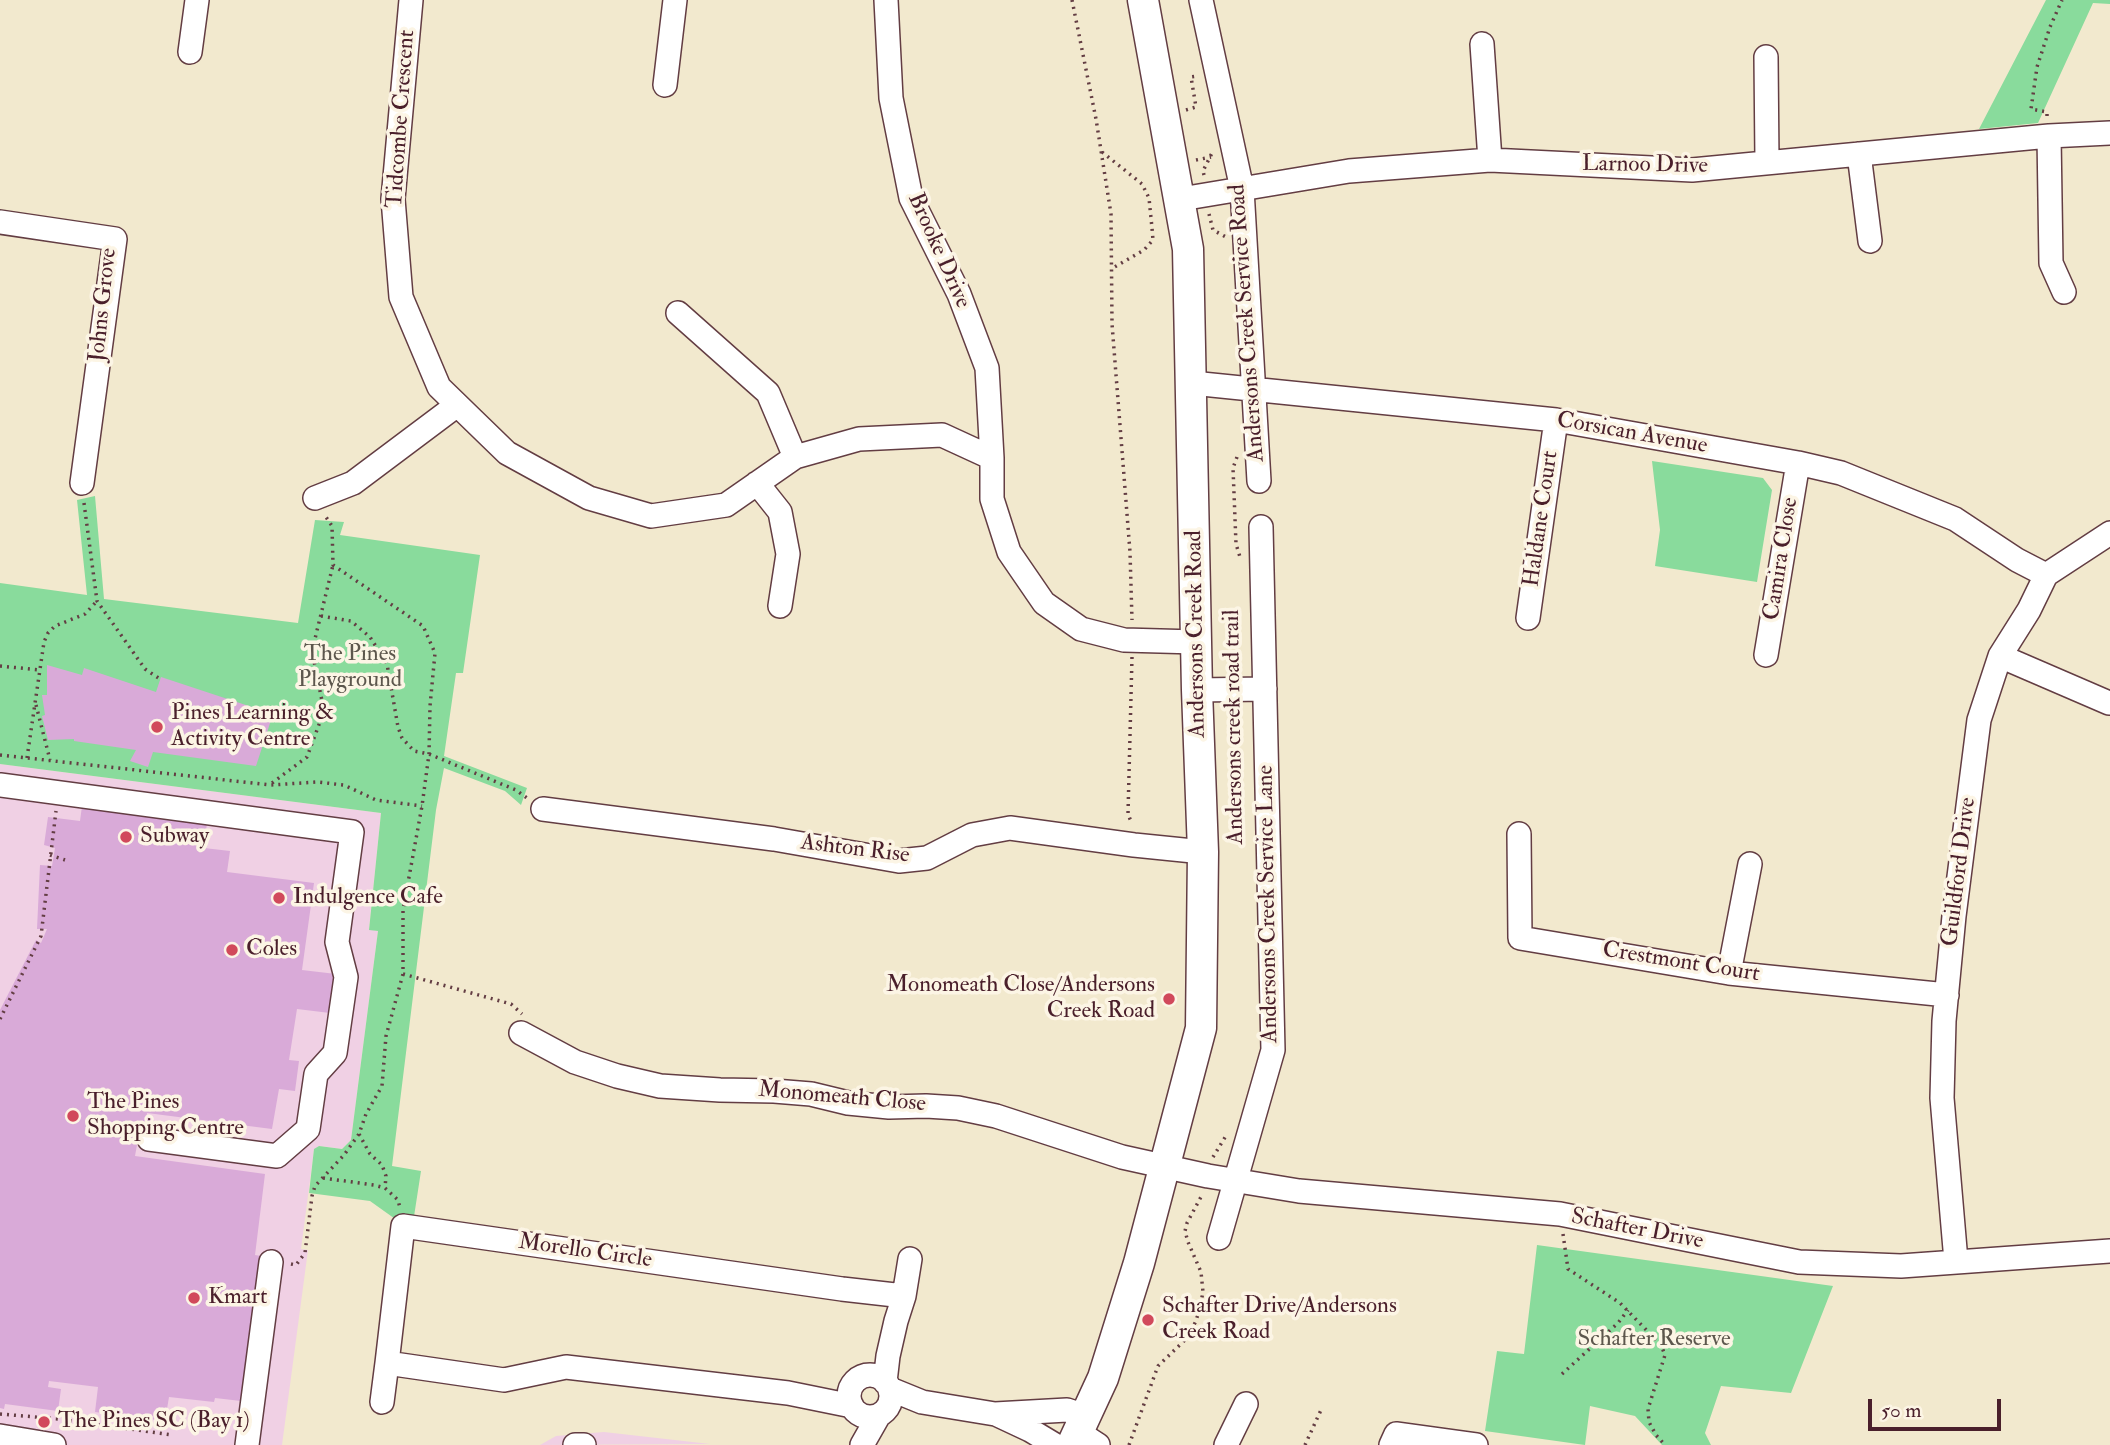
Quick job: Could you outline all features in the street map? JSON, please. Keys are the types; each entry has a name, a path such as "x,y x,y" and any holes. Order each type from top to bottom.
{"main road":[{"name":"Andersons Creek Road","path":"1070,1435 1103,1378 1139,1263 1200,1028 1203,852 1188,248 1193,197 1143,0"}],"street":[{"path":"190,52 197,0"},
{"name":"Tidcombe Crescent","path":"411,0 393,200 401,297 439,387 507,453 589,498 651,516 726,505 795,457 859,439 942,435 992,458"},
{"path":"665,85 675,0"},
{"name":"Brooke Drive","path":"886,0 891,98 911,198 959,294 987,368 992,458"},
{"name":"Andersons Creek Service Road","path":"1201,0 1242,190 1259,481"},
{"path":"1482,44 1490,160"},
{"path":"1766,57 1767,162"},
{"name":"Larnoo Drive","path":"1193,197 1349,171 1490,160 1692,170 2049,136 2110,133"},
{"path":"2049,136 2051,263 2064,292"},
{"path":"1859,154 1870,242"},
{"name":"Johns Grove","path":"0,222 115,239 82,483"},
{"path":"678,313 768,393 795,457"},
{"name":"Corsican Avenue","path":"1192,383 1556,420 1798,463 1841,473 1955,519 2017,560 2046,575"},
{"path":"315,498 353,483 457,405"},
{"name":"Haldane Court","path":"1528,618 1556,420"},
{"path":"992,458 992,499 1009,552 1044,603 1081,629 1124,640 1196,642"},
{"name":"Camira Close","path":"1766,655 1798,463"},
{"path":"757,483 780,512 788,554 780,606"},
{"name":"Andersons Creek Service Lane","path":"1219,1238 1273,1050 1261,527"},
{"path":"2046,575 2110,533"},
{"name":"Guildford Drive","path":"1956,1261 1942,1098 1944,1021 1954,916 1979,720 2000,656 2029,610 2046,575"},
{"path":"2000,656 2109,703"},
{"path":"1197,690 1265,688"},
{"path":"0,785 352,832 337,942 346,977 335,1053 316,1074 308,1129 277,1156 149,1139"},
{"name":"Ashton Rise","path":"544,809 774,839 899,861 927,858 972,835 1010,828 1203,852"},
{"name":"Crestmont Court","path":"1519,834 1520,938 1729,973 1947,995"},
{"path":"1729,973 1750,864"},
{"name":"Monomeath Close","path":"523,1030 575,1062 649,1083 720,1090 798,1093 848,1103 889,1107 958,1108 996,1116 1098,1150 1165,1168"},
{"name":"Schafter Drive","path":"1165,1168 1299,1191 1560,1214 1799,1262 1901,1266 2110,1251"},
{"path":"382,1402 403,1226"},
{"name":"Morello Circle","path":"403,1226 904,1296"},
{"path":"850,1445 871,1396 896,1321 904,1296 910,1259"},
{"path":"247,1445 271,1262"},
{"path":"387,1363 504,1380 566,1367 788,1393 871,1396 995,1414 1070,1435"},
{"path":"862,1445 871,1396"},
{"path":"1226,1445 1246,1404"},
{"path":"995,1414 1030,1430 1070,1435"},
{"path":"1391,1445 1396,1434 1476,1445"},
{"path":"0,1436 54,1445"},
{"path":"575,1445 584,1445"}],"path":[{"path":"1072,0 1111,214 1112,324 1130,552 1132,626"},
{"path":"2049,136 2047,112 2031,109 2037,67 2062,0"},
{"path":"1188,119 1186,110 1196,107 1191,77 1200,76 1202,86"},
{"path":"1214,140 1213,152 1193,197 1213,230 1236,242"},
{"path":"1101,151 1142,184 1149,198 1152,228 1153,240 1144,250 1111,268"},
{"path":"1194,160 1211,156"},
{"path":"1241,447 1233,468 1236,544 1244,568"},
{"path":"82,483 97,601 145,669 160,679"},
{"path":"271,785 307,757 324,711 312,651 333,565 332,526 315,498"},
{"path":"271,1262 296,1265 305,1252 315,1186 344,1155 359,1134 366,1114 382,1086 386,1037 403,974 403,910 429,754 435,653 423,626 333,565"},
{"path":"27,758 44,642 48,633 55,626 85,614 97,601"},
{"path":"321,616 351,621 370,637 387,664 402,738 414,751 429,754 516,790 544,809"},
{"path":"1132,653 1128,814 1135,833"},
{"path":"0,666 41,671"},
{"path":"35,703 50,760"},
{"path":"0,755 271,785 317,782 344,786 376,800 422,806"},
{"path":"137,770 140,765"},
{"path":"0,1019 41,936 56,811 65,812"},
{"path":"50,855 65,860"},
{"path":"403,974 511,1004 523,1030"},
{"path":"1129,1445 1158,1366 1186,1338 1196,1321 1203,1293 1201,1272 1185,1231 1200,1200 1213,1156 1228,1133"},
{"path":"359,1134 370,1154 383,1165 385,1188"},
{"path":"323,1178 385,1188 398,1200 403,1226"},
{"path":"1560,1214 1568,1269 1628,1310 1655,1338 1665,1355 1648,1409 1649,1422 1665,1445"},
{"path":"1562,1374 1618,1323 1628,1310"},
{"path":"1305,1445 1321,1410"},
{"path":"0,1414 59,1419 173,1435"}],"shaded area":[{"name":"The Pines Shopping Centre","path":"0,764 381,813 369,929 378,931 351,1140 342,1149 319,1146 314,1150 301,1249 308,1250 282,1445 0,1445"},
{"path":"604,1432 710,1444 540,1445 556,1436"}],"green space":[{"path":"2046,0 2110,0 2110,4 2093,3 2038,123 1979,129"},
{"path":"1652,461 1763,478 1772,490 1757,582 1655,566 1660,530"},
{"name":"The Pines Playground","path":"95,496 104,599 298,623 315,520 344,522 340,535 480,555 463,673 456,673 444,756 527,788 521,805 505,791 444,768 436,810 392,1166 421,1171 413,1223 398,1221 370,1201 309,1193 314,1149 319,1146 342,1149 351,1140 378,931 369,930 381,813 0,764 0,583 87,595 77,500"},
{"name":"Schafter Reserve","path":"1537,1245 1833,1286 1791,1393 1721,1386 1705,1433 1711,1445 1662,1445 1635,1416 1590,1406 1585,1445 1485,1431 1497,1351 1524,1354"}],"building":[{"name":"Pines Learning & Activity Centre","path":"47,665 82,675 84,668 156,692 161,677 273,714 256,766 153,752 148,767 130,761 136,750 74,739 48,740 42,716 45,715 42,695 47,695"},
{"name":"The Pines Shopping Centre","path":"82,806 207,823 204,848 230,851 227,872 314,883 302,970 336,974 330,1013 297,1009 289,1060 299,1061 295,1091 279,1089 272,1129 147,1113 146,1120 175,1124 174,1133 140,1128 135,1156 265,1174 255,1255 261,1256 241,1401 215,1398 214,1402 169,1397 165,1421 95,1412 98,1387 49,1381 48,1387 61,1389 58,1411 5,1404 4,1409 0,1408 0,1010 36,940 41,943 47,929 37,929 40,865 52,866 55,848 44,845 48,817 80,821"}],"place":[{"name":"Pines Learning & Activity Centre","path":"157,727"},
{"name":"Subway","path":"126,837"},
{"name":"Indulgence Cafe","path":"279,898"},
{"name":"Coles","path":"232,950"},
{"name":"Monomeath Close/Andersons Creek Road","path":"1169,999"},
{"name":"The Pines Shopping Centre","path":"73,1116"},
{"name":"Kmart","path":"194,1298"},
{"name":"Schafter Drive/Andersons Creek Road","path":"1148,1320"},
{"name":"The Pines SC (Bay 1)","path":"44,1422"}]}
